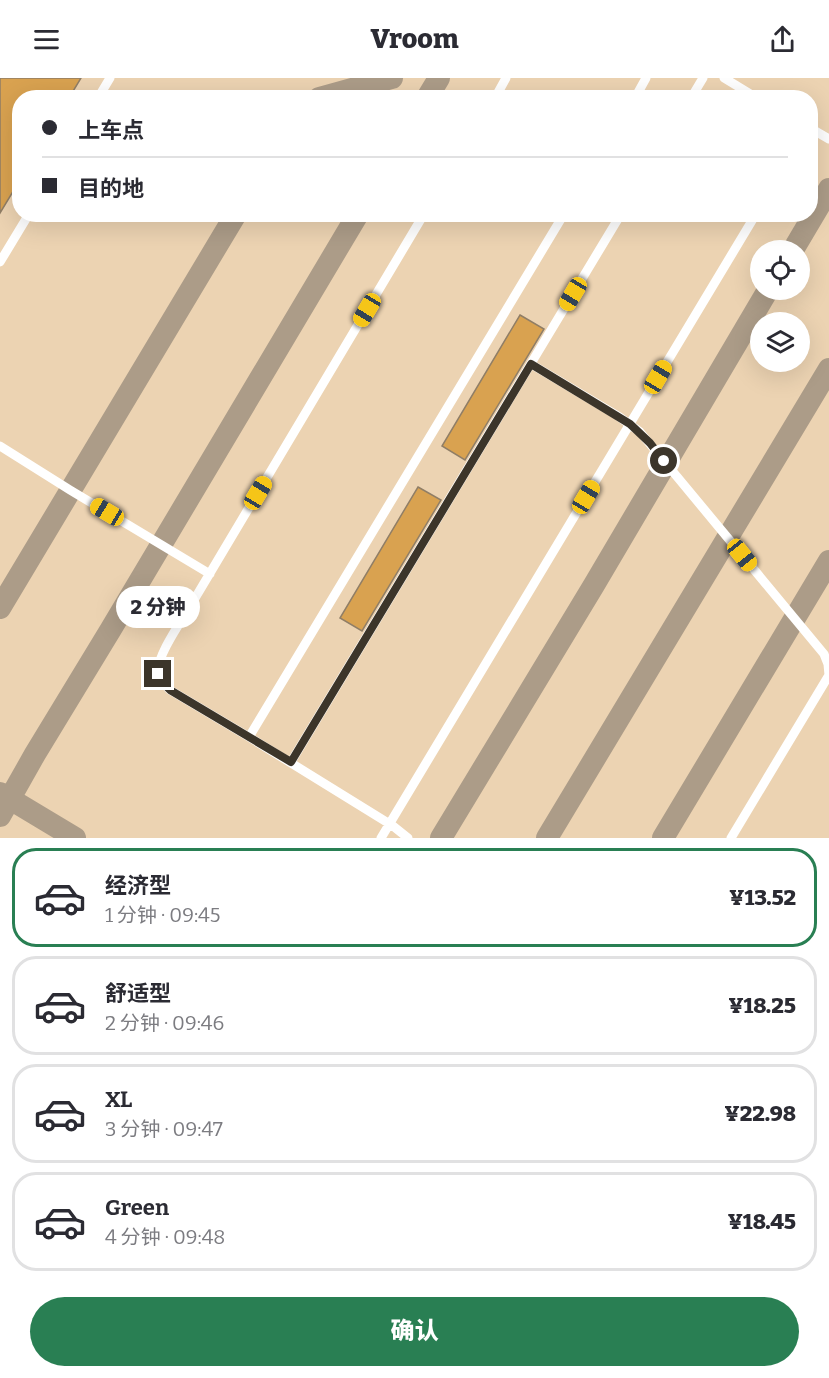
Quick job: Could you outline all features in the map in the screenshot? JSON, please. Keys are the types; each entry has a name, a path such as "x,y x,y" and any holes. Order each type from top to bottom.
{"lane":[{"path":"724,78 744,90"},
{"path":"0,262 23,222"},
{"path":"408,838 389,823 291,762 170,690 158,674 162,654 419,222"},
{"path":"249,737 559,222"},
{"path":"291,762 616,222"},
{"path":"381,838 751,222"},
{"path":"531,364 630,424 650,443 824,654 828,664 828,679 731,838"},
{"path":"0,446 210,574"}],"shaded area":[{"path":"0,78 829,78 829,838 0,838"}],"building":[{"path":"0,78 81,78 74,90 12,90 12,193 0,213"},
{"path":"520,315 544,329 465,460 442,446"},
{"path":"418,487 441,500 362,631 340,618"}],"taxiway":[{"path":"348,90 392,78"},
{"path":"432,90 439,78"},
{"path":"818,208 829,189"},
{"path":"0,608 231,222"},
{"path":"0,816 353,222"},
{"path":"799,240 810,222"},
{"path":"441,838 762,300"},
{"path":"547,838 829,369"},
{"path":"663,838 829,561"},
{"path":"0,793 75,838"}],"route":[{"path":"158,674 170,690 291,762 531,364 630,424 640,432 664,461"}]}
